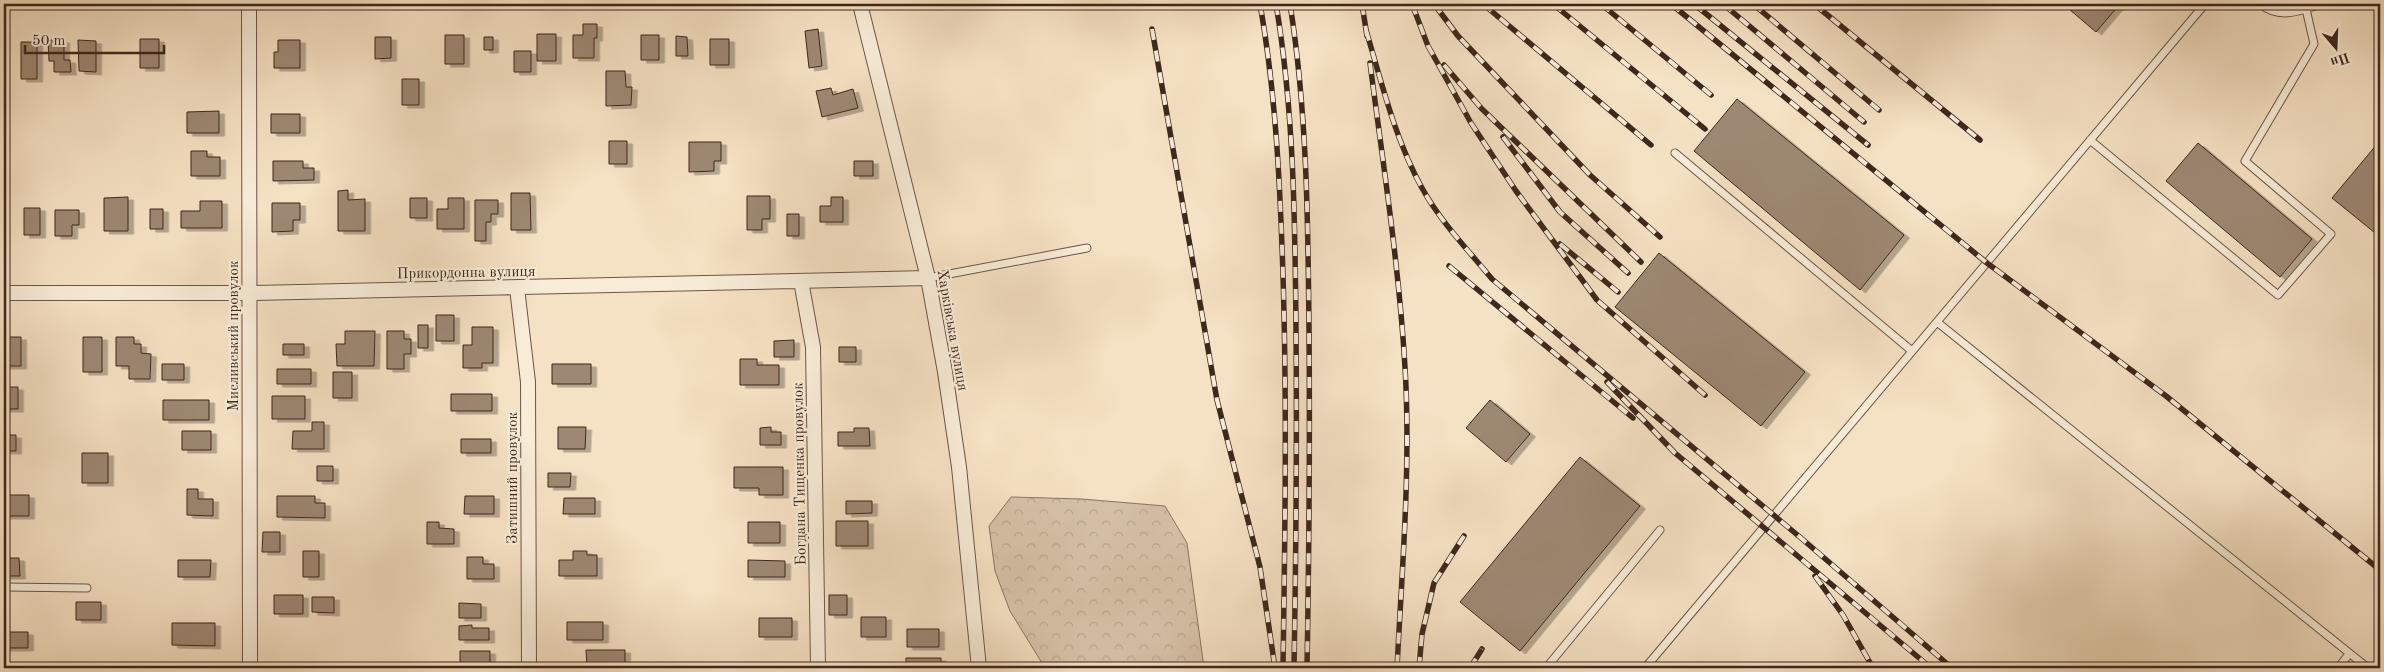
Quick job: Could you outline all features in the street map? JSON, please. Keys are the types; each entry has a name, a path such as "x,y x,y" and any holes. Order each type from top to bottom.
{"street":[{"name":"Мисливський провулок","path":"249,4 250,668"},
{"name":"Харківська вулиця","path":"860,4 928,278 945,372 959,467 979,668"},
{"name":"Прикордонна вулиця","path":"4,293 250,293 928,278"},
{"name":"Богдана Тищенка провулок","path":"801,281 813,347 818,668"},
{"name":"Затишний провулок","path":"517,288 528,382 529,668"}],"lane":[{"path":"1645,668 2205,4"},
{"path":"2260,4 2264,8 2292,14 2321,4"},
{"path":"2090,140 2278,295 2331,234 2245,160 2314,44 2306,9"},
{"path":"1675,153 1912,351"},
{"path":"928,278 1087,248"},
{"path":"1937,322 2368,668"},
{"path":"1546,668 1660,530"},
{"path":"4,587 87,588"},
{"path":"2338,668 2349,654"}],"green space":[{"path":"1011,497 1082,499 1165,506 1187,543 1204,668 1045,668 1010,611 995,571 989,526"}],"building":[{"path":"2063,4 2120,4 2096,32"},
{"path":"583,24 597,24 597,38 594,38 594,58 573,58 573,35 583,35"},
{"path":"818,29 822,66 809,68 805,31"},
{"path":"537,34 556,34 556,61 537,61"},
{"path":"445,35 464,35 464,64 445,64"},
{"path":"641,35 659,35 659,60 641,60"},
{"path":"676,36 687,37 688,56 676,56"},
{"path":"375,37 391,37 391,58 375,59"},
{"path":"484,37 493,37 493,50 484,50"},
{"path":"140,39 159,39 159,68 140,68"},
{"path":"710,39 729,39 729,65 710,65"},
{"path":"48,40 64,40 64,60 70,60 71,72 54,72 54,61 49,61"},
{"path":"78,40 96,41 96,72 79,71"},
{"path":"278,40 300,40 300,68 274,68 274,52 278,52"},
{"path":"21,42 37,42 37,79 21,79"},
{"path":"514,51 531,51 531,72 514,72"},
{"path":"606,71 625,71 626,87 632,87 631,105 606,106"},
{"path":"402,79 419,79 419,105 402,105"},
{"path":"831,88 833,95 853,89 858,108 822,117 816,91"},
{"path":"1737,99 1904,235 1860,290 1694,151"},
{"path":"219,111 219,133 187,133 187,112"},
{"path":"271,114 300,114 300,133 271,133"},
{"path":"609,141 627,141 627,164 609,164"},
{"path":"689,142 721,142 721,161 714,161 714,171 689,172"},
{"path":"2198,143 2312,239 2280,277 2166,181"},
{"path":"2378,143 2380,145 2380,237 2332,198"},
{"path":"191,151 207,151 207,157 220,157 220,176 191,176"},
{"path":"273,161 303,161 303,168 314,168 314,180 273,181"},
{"path":"854,161 873,161 873,176 854,176"},
{"path":"348,190 348,200 365,199 365,231 338,231 338,191"},
{"path":"511,193 530,193 531,230 511,230"},
{"path":"747,196 770,196 770,219 762,219 762,230 747,230"},
{"path":"128,197 128,231 104,231 104,198"},
{"path":"831,197 843,197 843,222 820,222 820,206 831,206"},
{"path":"410,198 427,198 427,218 410,218"},
{"path":"448,198 464,198 464,229 437,229 437,209 448,209"},
{"path":"475,200 498,200 498,214 491,214 491,222 486,222 486,241 475,241"},
{"path":"200,201 222,201 222,228 181,228 181,211 200,211"},
{"path":"272,203 300,203 300,220 293,220 293,231 272,232"},
{"path":"24,208 40,208 40,235 24,235"},
{"path":"150,209 163,209 163,229 150,229"},
{"path":"55,210 79,210 79,225 72,225 72,236 55,236"},
{"path":"787,214 799,214 799,236 787,236"},
{"path":"1659,253 1805,372 1761,426 1615,307"},
{"path":"436,315 454,315 454,341 436,341"},
{"path":"418,325 428,325 428,348 418,348"},
{"path":"472,327 493,327 493,363 482,363 482,368 463,368 463,345 472,345"},
{"path":"345,331 375,331 374,366 337,366 336,344 345,344"},
{"path":"387,331 404,331 404,339 411,339 411,354 404,354 404,369 387,369"},
{"path":"4,337 21,337 21,366 4,366"},
{"path":"83,337 102,337 102,372 83,372"},
{"path":"116,337 134,337 134,344 141,344 141,353 151,354 150,379 129,379 129,366 116,366"},
{"path":"794,340 794,357 774,357 774,341"},
{"path":"283,344 304,344 304,355 283,355"},
{"path":"839,347 856,347 856,362 839,362"},
{"path":"740,359 757,359 757,365 779,365 779,385 740,385"},
{"path":"162,364 184,364 184,380 162,380"},
{"path":"552,364 591,364 591,384 552,384"},
{"path":"277,369 311,369 311,384 277,384"},
{"path":"333,372 352,372 352,398 333,398"},
{"path":"4,387 18,387 18,409 4,409"},
{"path":"451,394 492,394 492,411 451,411"},
{"path":"272,396 305,396 305,419 272,419"},
{"path":"163,400 209,400 209,420 163,420"},
{"path":"1490,400 1530,434 1506,462 1466,428"},
{"path":"312,422 324,422 324,449 292,449 293,431 312,431"},
{"path":"558,427 586,427 585,449 558,449"},
{"path":"771,427 771,432 781,432 781,445 760,445 760,428"},
{"path":"854,428 869,428 870,446 838,446 838,432 854,432"},
{"path":"182,431 211,431 211,450 182,450"},
{"path":"4,435 16,435 16,451 4,451"},
{"path":"461,439 491,439 491,453 461,453"},
{"path":"82,453 108,453 108,483 82,483"},
{"path":"1580,457 1640,506 1520,651 1460,602"},
{"path":"317,466 333,466 333,481 317,481"},
{"path":"734,467 783,467 783,495 759,495 759,488 734,488"},
{"path":"548,473 571,473 570,487 548,487"},
{"path":"187,489 198,489 198,499 213,499 213,516 187,515"},
{"path":"4,495 29,495 29,516 4,516"},
{"path":"277,496 315,496 315,503 325,503 325,518 277,517"},
{"path":"465,496 494,496 494,514 464,514"},
{"path":"564,498 595,498 595,514 563,514"},
{"path":"846,501 872,501 872,513 846,514"},
{"path":"836,521 868,521 868,546 836,546"},
{"path":"427,522 439,522 439,528 454,529 454,544 427,544"},
{"path":"748,522 780,522 780,543 748,543"},
{"path":"263,532 280,532 280,552 262,552"},
{"path":"303,551 319,551 319,577 303,577"},
{"path":"573,551 587,551 587,555 597,555 597,576 559,576 559,560 573,560"},
{"path":"467,557 483,557 483,564 494,564 494,579 467,579"},
{"path":"4,558 19,558 20,576 4,576"},
{"path":"178,560 211,560 210,577 178,577"},
{"path":"748,560 785,561 785,577 748,577"},
{"path":"274,595 303,595 303,614 274,614"},
{"path":"829,595 847,595 847,615 829,615"},
{"path":"312,597 334,597 334,613 312,612"},
{"path":"76,602 101,602 101,620 76,620"},
{"path":"459,603 481,604 481,618 459,618"},
{"path":"861,617 886,617 886,637 861,637"},
{"path":"759,618 792,618 792,637 759,637"},
{"path":"567,622 603,622 603,640 567,640"},
{"path":"172,623 215,623 215,646 172,645"},
{"path":"472,625 472,628 489,628 489,640 459,640 459,626"},
{"path":"907,629 939,629 939,647 907,647"},
{"path":"4,632 28,632 28,648 4,648"},
{"path":"586,650 625,650 625,668 587,668"},
{"path":"460,651 490,651 490,668 460,668"},
{"path":"906,658 941,658 941,668 906,668"}],"railway":[{"path":"1260,4 1274,105 1283,275 1285,422 1283,668"},
{"path":"1276,4 1287,85 1294,206 1296,287 1294,668"},
{"path":"1290,4 1296,44 1306,166 1309,287 1307,668"},
{"path":"1362,4 1367,36"},
{"path":"1412,4 1428,46 1471,123 1516,191 1597,300 1705,395"},
{"path":"1434,4 1458,36 1590,175 1660,237"},
{"path":"1483,4 1651,145"},
{"path":"1553,4 1705,129"},
{"path":"1601,4 1711,95"},
{"path":"1671,4 1987,263 2166,396 2380,570"},
{"path":"1694,4 1868,145"},
{"path":"1723,4 1864,122"},
{"path":"1753,4 1879,110"},
{"path":"1814,4 1980,140"},
{"path":"1152,29 1217,400 1260,567 1275,668"},
{"path":"1366,30 1390,111 1412,169 1437,212 1492,279 1801,538 1952,668"},
{"path":"1370,63 1395,253 1407,405 1406,480 1397,668"},
{"path":"1444,65 1482,109 1641,262"},
{"path":"1503,137 1560,212 1628,273"},
{"path":"1560,244 1618,292"},
{"path":"1449,266 1633,418"},
{"path":"1607,382 1675,453 1931,668"},
{"path":"1419,668 1422,634 1434,583 1464,536"},
{"path":"1815,576 1843,615 1873,668"},
{"path":"1470,668 1482,649"}]}
